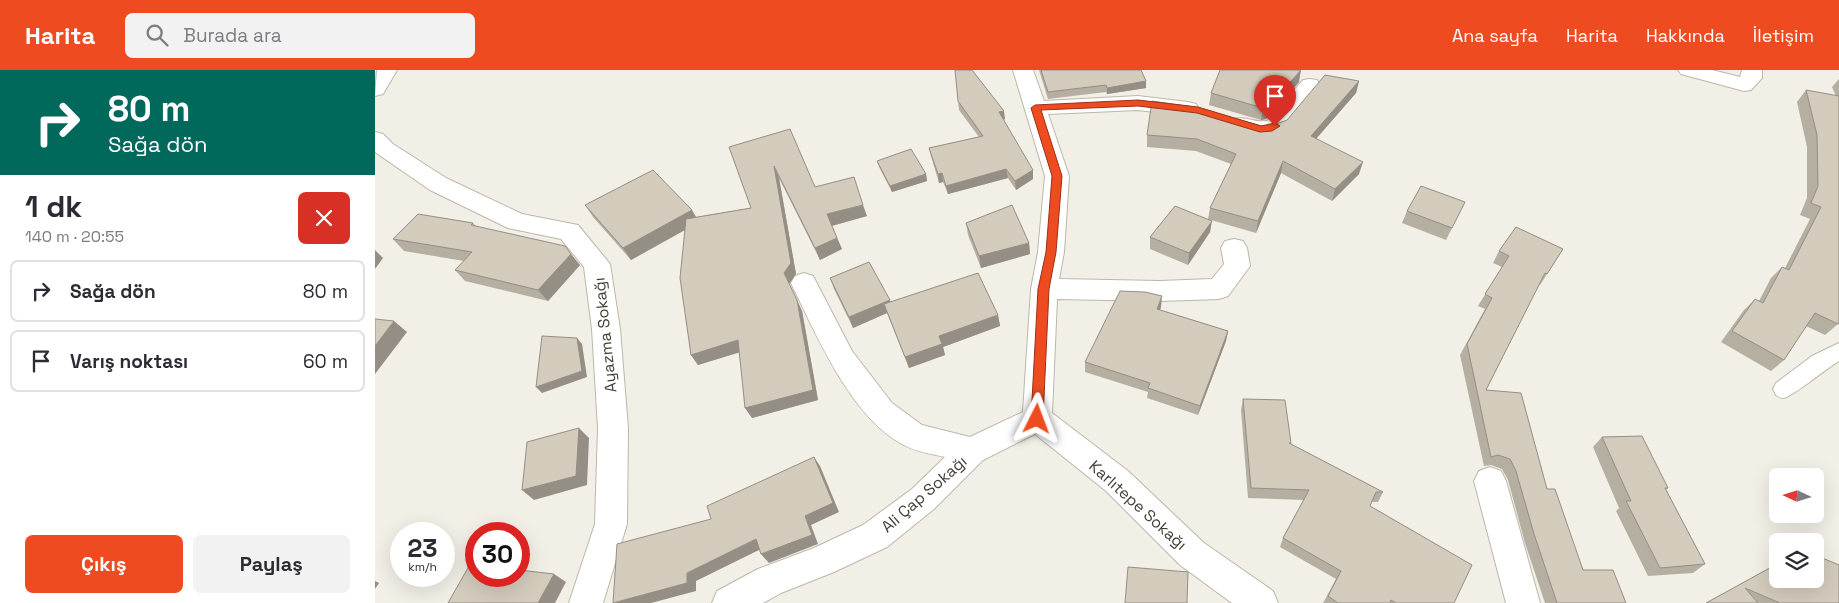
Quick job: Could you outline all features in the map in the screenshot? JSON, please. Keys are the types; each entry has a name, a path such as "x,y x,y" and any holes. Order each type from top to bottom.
{"street":[{"path":"375,89 387,70"},
{"path":"1023,70 1057,176 1051,252 1044,289 1037,419"},
{"path":"1688,70 1743,84 1752,78 1752,70"},
{"path":"1035,108 1138,103 1169,105 1260,129 1269,129 1275,126 1310,85"},
{"name":"Ayazma Sokağı","path":"375,139 385,150 438,184 517,222 569,231 597,264 606,329 613,428 611,524 586,603"},
{"path":"1044,289 1160,291 1219,289 1237,266 1234,248"},
{"path":"804,283 841,359 882,412 914,436 972,452"},
{"name":"Ali Çap Sokağı","path":"729,603 770,581 822,561 875,536 923,499 972,452 1037,419"},
{"name":"Karlıtepe Sokağı","path":"1037,419 1117,481 1192,554 1261,603"},
{"path":"1490,481 1523,603"}],"lane":[{"path":"1783,389 1819,362 1839,351"}],"building":[{"path":"955,70 972,70 1004,111 999,112 1033,170 1015,181 1006,169 946,186 942,173 938,174 929,148 983,136 958,101"},
{"path":"1041,70 1141,70 1146,81 1107,88 1106,85 1048,92"},
{"path":"1220,70 1301,70 1268,107 1263,108 1211,93"},
{"path":"1325,75 1359,81 1311,136 1363,162 1335,189 1283,161 1258,221 1210,208 1236,154 1197,139 1147,135 1152,101 1193,107 1262,126 1271,126 1287,120"},
{"path":"1806,90 1839,96 1839,321 1838,324 1815,313 1784,360 1732,331 1755,299 1763,303 1782,267 1789,270 1821,207 1811,203 1818,186 1817,135"},
{"path":"790,129 815,187 854,177 863,205 827,214 837,238 815,248 774,166 791,263 784,273 797,300 813,390 745,408 738,340 691,355 680,278 686,219 751,208 729,147"},
{"path":"911,149 926,174 890,186 877,161"},
{"path":"653,170 692,210 623,248 585,205"},
{"path":"1421,186 1465,202 1452,228 1407,211"},
{"path":"1012,205 1029,243 979,256 966,223"},
{"path":"1175,206 1212,221 1189,253 1150,237"},
{"path":"418,214 473,223 471,225 565,246 571,254 538,290 455,270 472,252 393,239"},
{"path":"1516,227 1563,249 1547,274 1545,273 1486,390 1521,393 1547,489 1555,489 1583,570 1613,570 1626,603 1557,603 1516,471 1510,459 1498,455 1491,457 1467,344 1492,298 1485,294 1509,256 1499,251"},
{"path":"869,262 890,300 849,317 830,278"},
{"path":"978,273 998,315 939,336 942,344 905,357 884,304"},
{"path":"1120,291 1145,292 1162,296 1157,309 1228,331 1200,406 1148,388 1150,383 1085,362"},
{"path":"375,319 394,321 375,346"},
{"path":"542,336 577,338 582,371 536,387"},
{"path":"1243,399 1285,400 1291,443 1289,443 1383,492 1376,492 1370,506 1472,565 1454,603 1396,603 1391,600 1390,603 1338,603 1328,596 1341,571 1283,538 1309,490 1251,488"},
{"path":"579,428 576,476 522,490 527,442"},
{"path":"1642,436 1668,488 1665,488 1705,564 1660,568 1626,501 1631,501 1602,437"},
{"path":"814,457 833,503 805,516 812,535 761,554 756,539 687,573 687,583 613,603 617,544 711,519 707,506"},
{"path":"1824,559 1839,565 1839,603 1780,603 1745,588 1758,603 1706,603 1769,568 1769,588 1824,588"},
{"path":"1128,567 1188,572 1187,603 1125,603"},
{"path":"530,571 554,574 538,603 448,603 465,573 465,587 530,587"}],"route":[{"path":"1037,419 1044,289 1051,252 1057,176 1035,108 1138,103 1169,105 1198,110 1260,129 1269,129 1275,126"}]}
